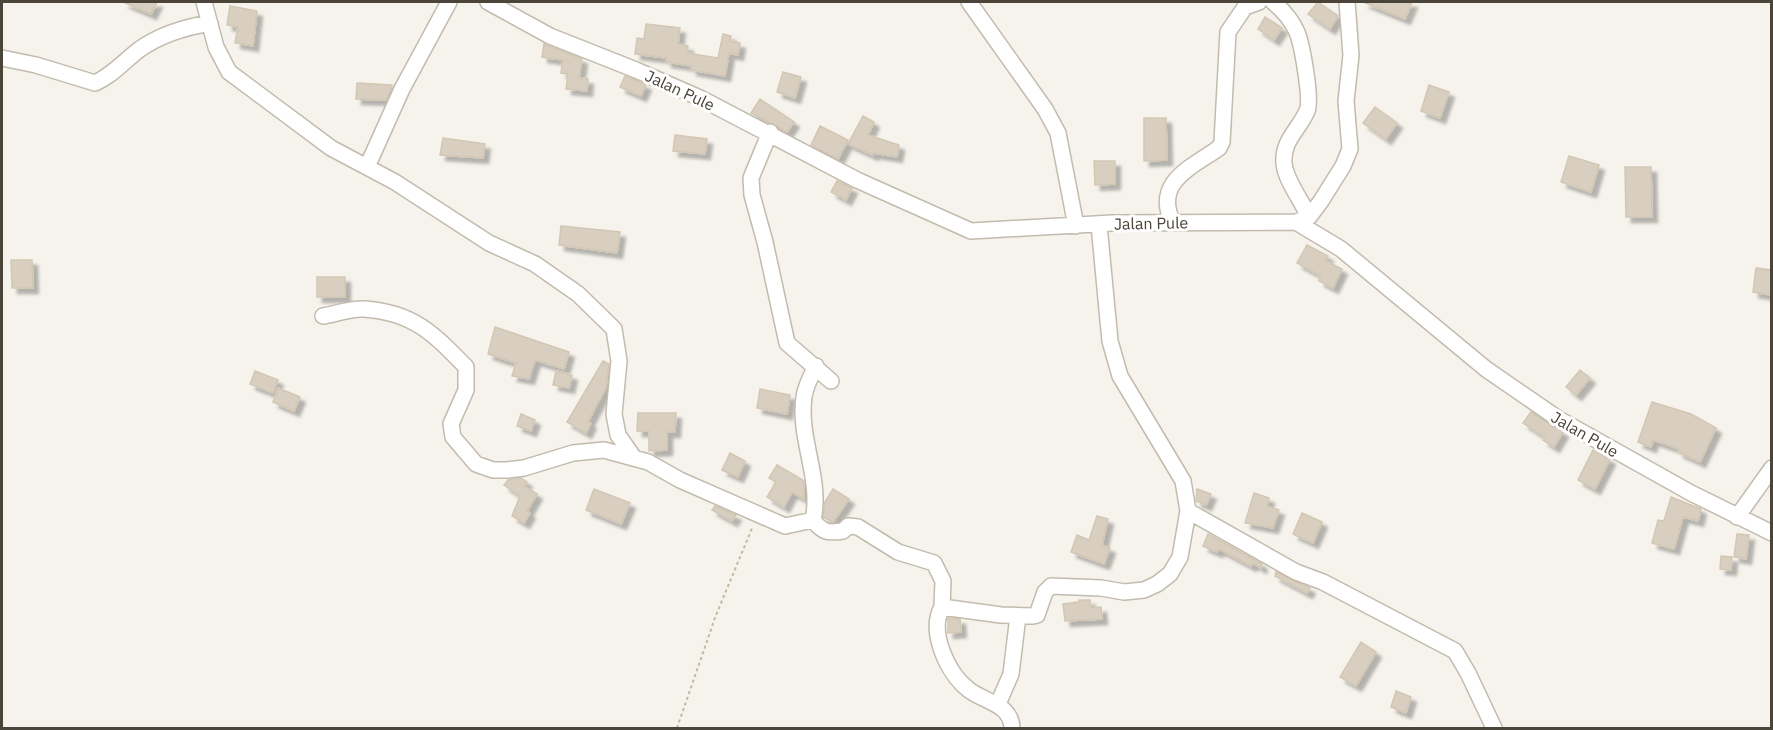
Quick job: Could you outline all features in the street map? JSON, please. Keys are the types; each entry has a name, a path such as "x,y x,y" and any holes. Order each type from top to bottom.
{"street":[{"path":"204,2 216,47 230,72 331,148 395,182 489,243 535,264 578,294 614,329 619,361 614,414 618,435 634,458"},
{"path":"367,167 402,89 449,2"},
{"name":"Jalan Pule","path":"488,2 550,36 636,70 770,132 857,180 971,231 1112,223 1303,220 1486,369 1557,418 1737,517 1772,533"},
{"path":"969,2 1045,109 1058,133 1076,226"},
{"path":"1173,223 1167,211 1166,196 1170,186 1219,148 1222,142 1228,32 1245,7 1259,2"},
{"path":"1273,2 1288,15 1297,33 1309,96 1309,108 1291,132 1284,162 1303,220"},
{"path":"1303,220 1343,166 1350,149 1346,100 1351,55 1347,2"},
{"path":"2,58 36,65 95,83 110,75 141,48 184,27 210,23"},
{"path":"770,132 752,178 752,195 768,252 787,343 831,381"},
{"path":"942,607 1018,616 1037,615 1045,592 1052,586 1076,585 1124,592 1144,590 1170,574 1180,557 1188,510 1184,481 1120,376 1110,341 1099,225"},
{"path":"323,316 363,309 413,320 435,335 466,367 466,390 451,424 453,437 476,464 493,470 507,470 524,468 573,453 603,450 648,462 680,480 711,492 757,516 785,526 813,520"},
{"path":"816,366 804,396 808,443 816,485 813,520 823,531 831,533 843,531 848,526 858,527 898,552 934,563 943,581 942,607 936,621 950,665 969,690 998,704 1011,723 1012,729"},
{"path":"1737,517 1772,468"},
{"path":"1188,510 1296,572 1323,582 1455,651 1494,729"},
{"path":"998,704 1011,674 1018,616"}],"path":[{"path":"677,729 716,615 757,516"}],"building":[{"path":"123,2 157,2 151,14"},
{"path":"1318,2 1338,16 1330,29 1308,14"},
{"path":"1363,2 1412,2 1405,19"},
{"path":"230,6 257,11 253,46 235,43 238,27 227,25"},
{"path":"1265,17 1282,28 1274,40 1258,29"},
{"path":"646,24 680,28 678,44 688,46 687,53 718,58 723,34 731,36 730,41 740,43 738,55 729,53 725,76 691,70 692,66 666,62 667,58 635,54 637,38 644,39"},
{"path":"544,44 582,59 579,78 588,79 587,91 566,89 568,74 561,73 563,60 542,57"},
{"path":"783,72 801,77 795,98 777,92"},
{"path":"625,76 646,85 641,96 620,87"},
{"path":"357,83 392,85 392,88 386,100 356,99"},
{"path":"1429,85 1449,92 1440,118 1421,111"},
{"path":"760,99 794,122 787,132 751,113"},
{"path":"1375,107 1397,123 1386,139 1363,123"},
{"path":"863,116 874,122 868,135 899,145 897,157 873,153 873,155 848,144"},
{"path":"1144,118 1166,118 1167,160 1144,161"},
{"path":"820,126 848,140 838,159 811,145"},
{"path":"675,135 707,139 705,154 673,151"},
{"path":"443,138 485,144 483,158 440,155"},
{"path":"1569,156 1599,165 1591,192 1561,182"},
{"path":"1094,161 1115,161 1115,184 1095,185"},
{"path":"1625,167 1651,167 1652,217 1626,217"},
{"path":"837,181 852,188 846,200 831,192"},
{"path":"561,226 620,232 617,253 559,245"},
{"path":"1307,245 1328,256 1326,261 1342,269 1333,288 1319,281 1321,276 1297,263"},
{"path":"11,260 32,260 33,288 12,288"},
{"path":"1756,268 1772,270 1772,295 1753,292"},
{"path":"317,277 345,277 345,297 317,297"},
{"path":"495,327 569,352 564,369 535,360 529,379 512,376 516,363 488,354"},
{"path":"603,361 609,364 606,387 588,422 591,423 586,433 567,422"},
{"path":"1580,370 1590,378 1576,395 1566,387"},
{"path":"255,371 278,380 273,393 250,384"},
{"path":"556,371 572,375 569,388 553,385"},
{"path":"278,388 300,397 294,411 273,402"},
{"path":"760,389 790,395 787,414 757,408"},
{"path":"1652,402 1691,414 1716,428 1700,462 1678,452 1679,449 1653,440 1651,447 1638,442"},
{"path":"1531,412 1563,432 1554,447 1543,440 1545,437 1523,423"},
{"path":"638,413 676,413 675,432 667,432 667,450 649,451 649,431 637,431"},
{"path":"521,414 535,420 531,431 517,426"},
{"path":"1593,450 1610,459 1595,489 1578,480"},
{"path":"730,453 745,461 738,477 722,470"},
{"path":"777,465 804,481 804,499 792,492 784,507 767,497 776,482 769,478"},
{"path":"521,478 527,482 524,486 537,494 527,511 530,513 524,523 512,516 520,496 504,485 508,480"},
{"path":"594,489 630,503 621,524 586,510"},
{"path":"833,489 849,499 833,522 823,517 825,502"},
{"path":"1197,489 1211,494 1206,505 1196,501"},
{"path":"1254,493 1269,498 1267,506 1279,510 1273,528 1245,523"},
{"path":"1671,497 1701,509 1698,521 1683,517 1674,549 1652,543 1658,520 1664,521"},
{"path":"715,506 736,515 732,521 712,510"},
{"path":"1302,513 1322,522 1313,543 1293,534"},
{"path":"1097,516 1108,519 1102,545 1110,548 1104,564 1071,552 1077,535 1089,540"},
{"path":"1208,534 1262,564 1261,568 1253,563 1251,566 1219,549 1217,552 1203,546"},
{"path":"1737,534 1749,535 1746,559 1734,557"},
{"path":"1721,556 1732,557 1731,570 1720,569"},
{"path":"1276,572 1310,588 1307,593 1275,576"},
{"path":"1079,600 1090,600 1091,608 1101,607 1102,619 1065,621 1063,604 1079,602"},
{"path":"948,618 960,619 961,632 948,633"},
{"path":"1361,642 1376,652 1356,686 1340,677"},
{"path":"1396,691 1411,697 1406,713 1391,707"}]}
